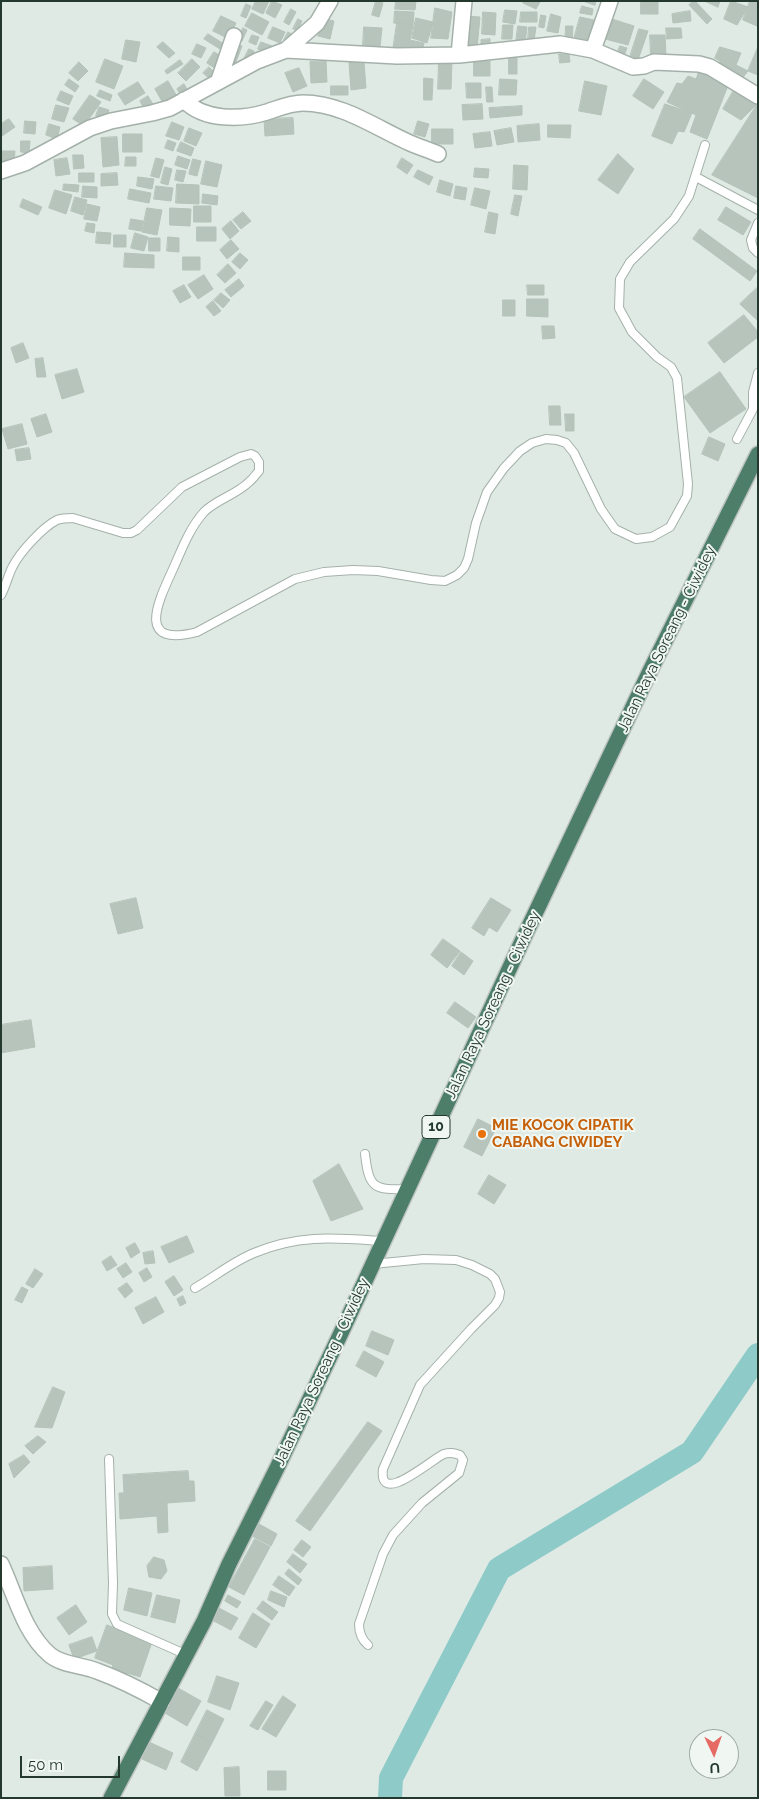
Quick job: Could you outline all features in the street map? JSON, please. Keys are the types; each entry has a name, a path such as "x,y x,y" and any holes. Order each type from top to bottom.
{"highway":[{"name":"Jalan Raya Soreang - Ciwidey","path":"111,1798 187,1655 341,1334 371,1264 408,1189 524,937 649,673 758,454"}],"street":[{"path":"1,171 25,163 90,128 111,121 170,108 257,61 286,50 317,23 330,1"},
{"path":"459,55 464,1"},
{"path":"593,50 610,1"},
{"path":"219,80 234,36"},
{"path":"286,50 397,56 459,55 560,44 593,50 633,67 644,66 654,62 679,62 710,66 758,96"},
{"path":"184,100 200,112 237,117 246,117 285,105 304,103 329,107 371,122 409,143 438,154"},
{"path":"1,1564 26,1622 40,1646 51,1656 62,1662 96,1670 139,1688 162,1702"}],"lane":[{"path":"1,595 12,566 46,528 57,520 73,518 123,533 131,533 137,530 182,487 240,457 251,454 255,456 258,462 259,471 248,483 206,511 191,528 160,597 156,616 157,626 163,633 170,636 183,636 197,632 295,579 324,572 378,571 414,578 445,581 457,575 464,568 468,559 476,523 487,492 504,468 520,451 532,443 546,440 557,440 566,444 574,453 601,508 615,529 636,539 652,537 670,527 687,496 688,484 677,378 671,367 632,332 619,308 620,279 630,262 674,219 689,196 705,145"},
{"path":"696,177 758,210"},
{"path":"758,223 752,240 752,248 758,253"},
{"path":"737,439 753,409 753,392 758,373"},
{"path":"365,1154 367,1172 375,1185 383,1190 408,1189"},
{"path":"195,1288 253,1253 287,1242 324,1237 382,1241"},
{"path":"368,1645 363,1641 359,1631 359,1624 383,1554 394,1535 422,1503 459,1473 463,1460 460,1454 445,1454 436,1458 403,1481 395,1484 384,1482 382,1469 420,1385 495,1305 500,1292 495,1279 490,1274 456,1260 424,1259 371,1264"},
{"path":"109,1459 113,1583 112,1614 117,1624 187,1655"}],"building":[{"path":"256,1 269,1 263,14 252,9"},
{"path":"272,1 282,5 275,18 266,13"},
{"path":"376,1 383,3 379,17 372,15"},
{"path":"396,1 416,1 415,10 395,9"},
{"path":"524,1 540,2 536,9 523,3"},
{"path":"583,1 596,1 595,5"},
{"path":"641,1 658,1 658,14 641,14"},
{"path":"693,1 712,19 707,24 689,5"},
{"path":"705,1 720,1 718,7"},
{"path":"731,1 748,7 737,25 724,19"},
{"path":"750,1 758,1 757,26 743,20"},
{"path":"246,4 251,6 246,18 241,16"},
{"path":"582,6 593,9 592,15 580,13"},
{"path":"435,8 452,12 448,39 431,38"},
{"path":"291,9 296,12 289,25 284,22"},
{"path":"505,10 517,11 515,24 503,22"},
{"path":"395,11 414,12 413,25 394,23"},
{"path":"690,11 691,21 673,23 672,14"},
{"path":"483,12 496,13 495,35 482,34"},
{"path":"521,12 537,12 537,22 520,22"},
{"path":"252,13 269,22 262,35 245,26"},
{"path":"551,14 561,17 558,33 547,31"},
{"path":"541,15 546,16 544,28 539,27"},
{"path":"221,16 236,23 229,39 213,31"},
{"path":"465,16 480,17 477,49 462,48"},
{"path":"580,17 594,20 589,42 574,39"},
{"path":"322,18 334,21 330,39 318,36"},
{"path":"416,18 433,22 427,43 412,38"},
{"path":"298,19 302,21 297,31 293,29"},
{"path":"612,19 634,26 628,45 605,39"},
{"path":"397,23 413,25 410,40 424,43 422,53 393,50"},
{"path":"503,25 513,25 512,39 502,39"},
{"path":"518,26 527,27 525,43 516,42"},
{"path":"566,26 573,26 572,44 565,44"},
{"path":"273,27 285,32 280,43 268,38"},
{"path":"364,27 382,28 380,47 363,45"},
{"path":"529,27 536,27 534,41 528,40"},
{"path":"243,28 247,30 242,41 238,39"},
{"path":"666,28 681,28 682,38 667,39"},
{"path":"639,29 648,31 637,63 629,60"},
{"path":"288,32 295,36 291,44 284,40"},
{"path":"208,34 224,44 220,49 204,39"},
{"path":"252,35 259,37 256,45 249,42"},
{"path":"650,35 665,35 666,55 651,56"},
{"path":"490,39 490,46 481,47 481,40"},
{"path":"126,40 140,42 136,62 122,59"},
{"path":"163,42 175,53 169,58 157,47"},
{"path":"261,42 272,46 268,54 258,49"},
{"path":"197,44 206,48 201,58 192,54"},
{"path":"236,44 242,46 233,70 227,68"},
{"path":"620,46 627,48 622,61 615,59"},
{"path":"720,47 741,53 736,65 748,71 741,80 718,68 720,61 715,58"},
{"path":"758,47 758,75 748,71"},
{"path":"249,49 254,51 250,61 244,59"},
{"path":"214,52 223,57 216,69 207,63"},
{"path":"559,54 569,54 570,62 560,63"},
{"path":"509,58 517,58 517,74 509,74"},
{"path":"105,59 123,66 114,89 96,82"},
{"path":"192,59 200,67 186,81 178,73"},
{"path":"180,60 183,64 167,74 165,71"},
{"path":"326,61 327,82 311,83 310,62"},
{"path":"474,61 490,61 490,76 474,76"},
{"path":"79,62 88,71 78,81 69,73"},
{"path":"364,62 366,88 351,90 349,63"},
{"path":"439,62 452,62 451,89 438,89"},
{"path":"209,67 215,73 210,79 203,73"},
{"path":"700,67 729,83 707,139 690,132 696,115 667,102 677,83 682,84 688,76 696,79"},
{"path":"299,68 307,86 293,92 285,73"},
{"path":"424,78 433,79 432,100 424,100"},
{"path":"69,79 79,86 75,92 65,85"},
{"path":"500,79 517,80 516,95 499,95"},
{"path":"644,79 664,92 653,109 633,96"},
{"path":"168,81 178,98 164,105 155,89"},
{"path":"585,81 607,86 601,115 579,111"},
{"path":"138,82 145,93 125,105 118,94"},
{"path":"466,83 481,83 481,98 467,98"},
{"path":"184,84 188,91 181,95 177,89"},
{"path":"331,86 348,86 348,95 331,95"},
{"path":"486,87 492,87 493,102 487,102"},
{"path":"100,90 112,95 110,101 97,96"},
{"path":"734,90 758,103 741,120 723,109"},
{"path":"61,91 73,96 69,105 57,100"},
{"path":"90,95 101,102 84,126 73,119"},
{"path":"148,96 154,106 145,111 140,101"},
{"path":"758,103 758,198 712,175"},
{"path":"482,104 483,119 463,120 462,105"},
{"path":"665,104 692,113 684,132 678,131 672,144 652,136"},
{"path":"56,105 69,108 64,122 52,119"},
{"path":"522,106 522,115 490,118 489,108"},
{"path":"99,107 109,110 106,119 96,116"},
{"path":"293,118 294,134 265,136 264,119"},
{"path":"9,119 15,127 2,136 1,124"},
{"path":"25,121 36,122 35,134 24,133"},
{"path":"418,121 429,124 425,137 414,134"},
{"path":"172,122 184,127 179,140 166,136"},
{"path":"49,124 60,127 57,139 46,135"},
{"path":"539,124 540,140 518,142 517,126"},
{"path":"548,125 571,125 570,138 548,137"},
{"path":"189,128 202,133 196,146 184,141"},
{"path":"511,128 514,142 497,145 494,131"},
{"path":"432,129 453,129 453,144 432,144"},
{"path":"490,132 492,146 475,148 473,134"},
{"path":"123,134 142,134 142,152 123,152"},
{"path":"117,137 119,165 103,167 101,138"},
{"path":"168,140 176,143 173,151 165,148"},
{"path":"21,141 30,141 29,153 21,152"},
{"path":"181,142 194,148 191,156 177,151"},
{"path":"2,151 15,151 14,163 1,162"},
{"path":"618,154 634,169 618,194 598,180"},
{"path":"73,155 83,155 84,168 74,169"},
{"path":"178,156 190,160 187,169 175,165"},
{"path":"126,157 136,157 136,166 125,166"},
{"path":"67,158 70,174 56,176 54,160"},
{"path":"156,158 164,160 159,178 151,176"},
{"path":"402,158 413,165 407,174 397,167"},
{"path":"193,159 201,161 197,176 189,174"},
{"path":"206,161 222,165 217,187 201,184"},
{"path":"514,165 528,166 527,190 513,189"},
{"path":"165,167 172,169 168,185 161,183"},
{"path":"475,168 489,169 488,178 474,177"},
{"path":"177,170 186,171 183,182 175,180"},
{"path":"418,170 433,177 429,185 414,177"},
{"path":"79,173 94,173 94,182 79,182"},
{"path":"117,173 118,185 101,186 101,174"},
{"path":"138,177 154,179 152,189 137,186"},
{"path":"440,180 453,184 450,196 437,192"},
{"path":"64,184 79,185 78,192 63,190"},
{"path":"177,184 199,185 199,204 176,203"},
{"path":"83,186 97,187 97,198 82,197"},
{"path":"156,186 173,188 171,201 154,199"},
{"path":"456,186 467,188 465,200 454,198"},
{"path":"475,188 490,191 486,209 471,205"},
{"path":"130,189 151,193 149,203 128,199"},
{"path":"55,190 72,195 66,214 49,208"},
{"path":"203,194 218,196 217,205 202,203"},
{"path":"515,195 522,196 518,216 511,214"},
{"path":"75,197 87,200 83,215 71,211"},
{"path":"23,199 42,207 38,215 20,207"},
{"path":"87,204 100,207 97,221 84,219"},
{"path":"194,206 211,206 211,222 194,222"},
{"path":"726,207 751,222 743,235 718,220"},
{"path":"147,208 162,210 157,235 142,232"},
{"path":"170,208 191,209 190,226 170,225"},
{"path":"243,212 251,221 241,229 233,220"},
{"path":"489,212 498,214 495,234 485,232"},
{"path":"131,219 143,221 141,231 129,229"},
{"path":"231,221 239,231 230,239 222,229"},
{"path":"87,223 95,224 94,233 85,231"},
{"path":"197,227 216,227 216,241 197,241"},
{"path":"700,229 757,271 750,281 693,239"},
{"path":"97,232 111,233 110,244 96,243"},
{"path":"135,233 148,237 144,251 131,248"},
{"path":"114,235 126,235 126,247 114,247"},
{"path":"168,237 179,238 179,252 167,251"},
{"path":"149,238 160,238 160,251 149,251"},
{"path":"231,240 239,249 227,259 220,250"},
{"path":"125,253 154,255 154,268 124,267"},
{"path":"240,253 248,260 240,269 232,262"},
{"path":"183,257 200,257 200,270 183,270"},
{"path":"228,264 236,273 225,283 217,275"},
{"path":"204,275 213,289 198,299 188,285"},
{"path":"239,279 244,286 231,297 225,290"},
{"path":"184,285 191,297 180,303 173,291"},
{"path":"527,285 544,285 544,295 528,295"},
{"path":"758,287 758,321 740,304"},
{"path":"221,293 230,300 223,308 214,300"},
{"path":"527,299 548,299 548,317 527,316"},
{"path":"503,300 515,300 515,316 503,316"},
{"path":"213,301 221,311 214,316 206,307"},
{"path":"744,315 758,332 758,337 724,363 708,343"},
{"path":"542,326 554,326 555,338 543,339"},
{"path":"23,343 29,358 16,363 11,348"},
{"path":"43,358 46,377 37,377 35,359"},
{"path":"77,369 84,392 62,399 55,375"},
{"path":"720,372 746,409 710,433 684,397"},
{"path":"549,406 560,406 561,425 550,425"},
{"path":"46,414 52,432 37,437 31,419"},
{"path":"565,414 574,414 574,431 566,431"},
{"path":"22,424 27,444 8,449 2,429"},
{"path":"709,437 725,444 718,461 702,454"},
{"path":"29,448 31,459 17,461 15,450"},
{"path":"136,898 143,928 118,934 110,904"},
{"path":"491,898 511,910 497,932 489,927 484,936 472,928"},
{"path":"443,939 460,951 447,968 431,955"},
{"path":"461,952 473,961 464,975 452,966"},
{"path":"455,1002 476,1017 468,1028 447,1013"},
{"path":"31,1020 35,1047 1,1053 1,1025"},
{"name":"MIE KOCOK CIPATIK CABANG CIWIDEY","path":"478,1119 496,1128 482,1156 464,1147"},
{"path":"339,1164 363,1209 331,1221 313,1181"},
{"path":"489,1175 506,1185 494,1204 478,1194"},
{"path":"187,1236 194,1252 169,1263 161,1247"},
{"path":"135,1243 140,1252 131,1258 126,1248"},
{"path":"153,1251 155,1263 145,1264 143,1253"},
{"path":"111,1256 117,1265 107,1271 102,1262"},
{"path":"126,1263 132,1272 123,1278 117,1269"},
{"path":"147,1268 152,1277 144,1282 139,1273"},
{"path":"35,1269 43,1274 33,1288 26,1284"},
{"path":"174,1276 183,1290 174,1296 165,1282"},
{"path":"127,1283 133,1291 125,1298 118,1289"},
{"path":"22,1287 28,1290 22,1303 15,1300"},
{"path":"183,1296 186,1303 180,1306 177,1299"},
{"path":"156,1297 164,1312 143,1324 135,1308"},
{"path":"372,1331 394,1340 388,1355 366,1346"},
{"path":"364,1351 384,1362 376,1377 356,1366"},
{"path":"53,1387 65,1392 52,1428 35,1427"},
{"path":"368,1422 382,1431 310,1531 296,1521"},
{"path":"38,1436 46,1442 33,1454 25,1446"},
{"path":"24,1455 30,1462 14,1478 9,1464"},
{"path":"188,1471 189,1481 194,1481 195,1501 167,1503 168,1532 158,1533 157,1516 120,1519 119,1493 124,1493 123,1475"},
{"path":"259,1524 277,1534 271,1546 252,1536"},
{"path":"255,1539 270,1547 244,1595 229,1587"},
{"path":"302,1540 311,1547 303,1557 294,1550"},
{"path":"293,1554 307,1564 300,1573 287,1562"},
{"path":"154,1557 164,1560 167,1571 161,1579 149,1577 147,1566"},
{"path":"52,1566 53,1589 24,1591 23,1568"},
{"path":"289,1569 302,1580 298,1585 285,1574"},
{"path":"279,1576 295,1587 289,1596 273,1585"},
{"path":"129,1588 152,1593 147,1616 124,1610"},
{"path":"271,1591 287,1597 284,1607 268,1600"},
{"path":"157,1595 180,1600 175,1623 151,1617"},
{"path":"228,1595 241,1602 237,1608 225,1601"},
{"path":"263,1601 278,1612 272,1620 257,1609"},
{"path":"76,1605 87,1622 69,1635 57,1618"},
{"path":"217,1607 238,1618 231,1630 210,1619"},
{"path":"253,1613 270,1624 256,1648 239,1638"},
{"path":"107,1625 152,1642 140,1677 127,1673 123,1677 110,1672 113,1665 95,1658"},
{"path":"92,1637 97,1651 74,1659 69,1645"},
{"path":"217,1676 239,1683 230,1710 208,1702"},
{"path":"178,1688 201,1701 187,1726 165,1713"},
{"path":"283,1696 296,1705 276,1737 262,1729"},
{"path":"266,1701 273,1705 258,1730 250,1726"},
{"path":"207,1710 224,1719 212,1743 195,1734"},
{"path":"195,1734 212,1743 197,1771 181,1762"},
{"path":"149,1742 173,1753 166,1770 142,1759"},
{"path":"239,1767 240,1796 225,1796 224,1768"},
{"path":"268,1771 286,1771 286,1790 268,1790"}],"waterway":[{"path":"390,1798 391,1778 499,1569 692,1452 758,1355"}],"place":[{"name":"MIE KOCOK CIPATIK CABANG CIWIDEY","path":"482,1134"}]}
